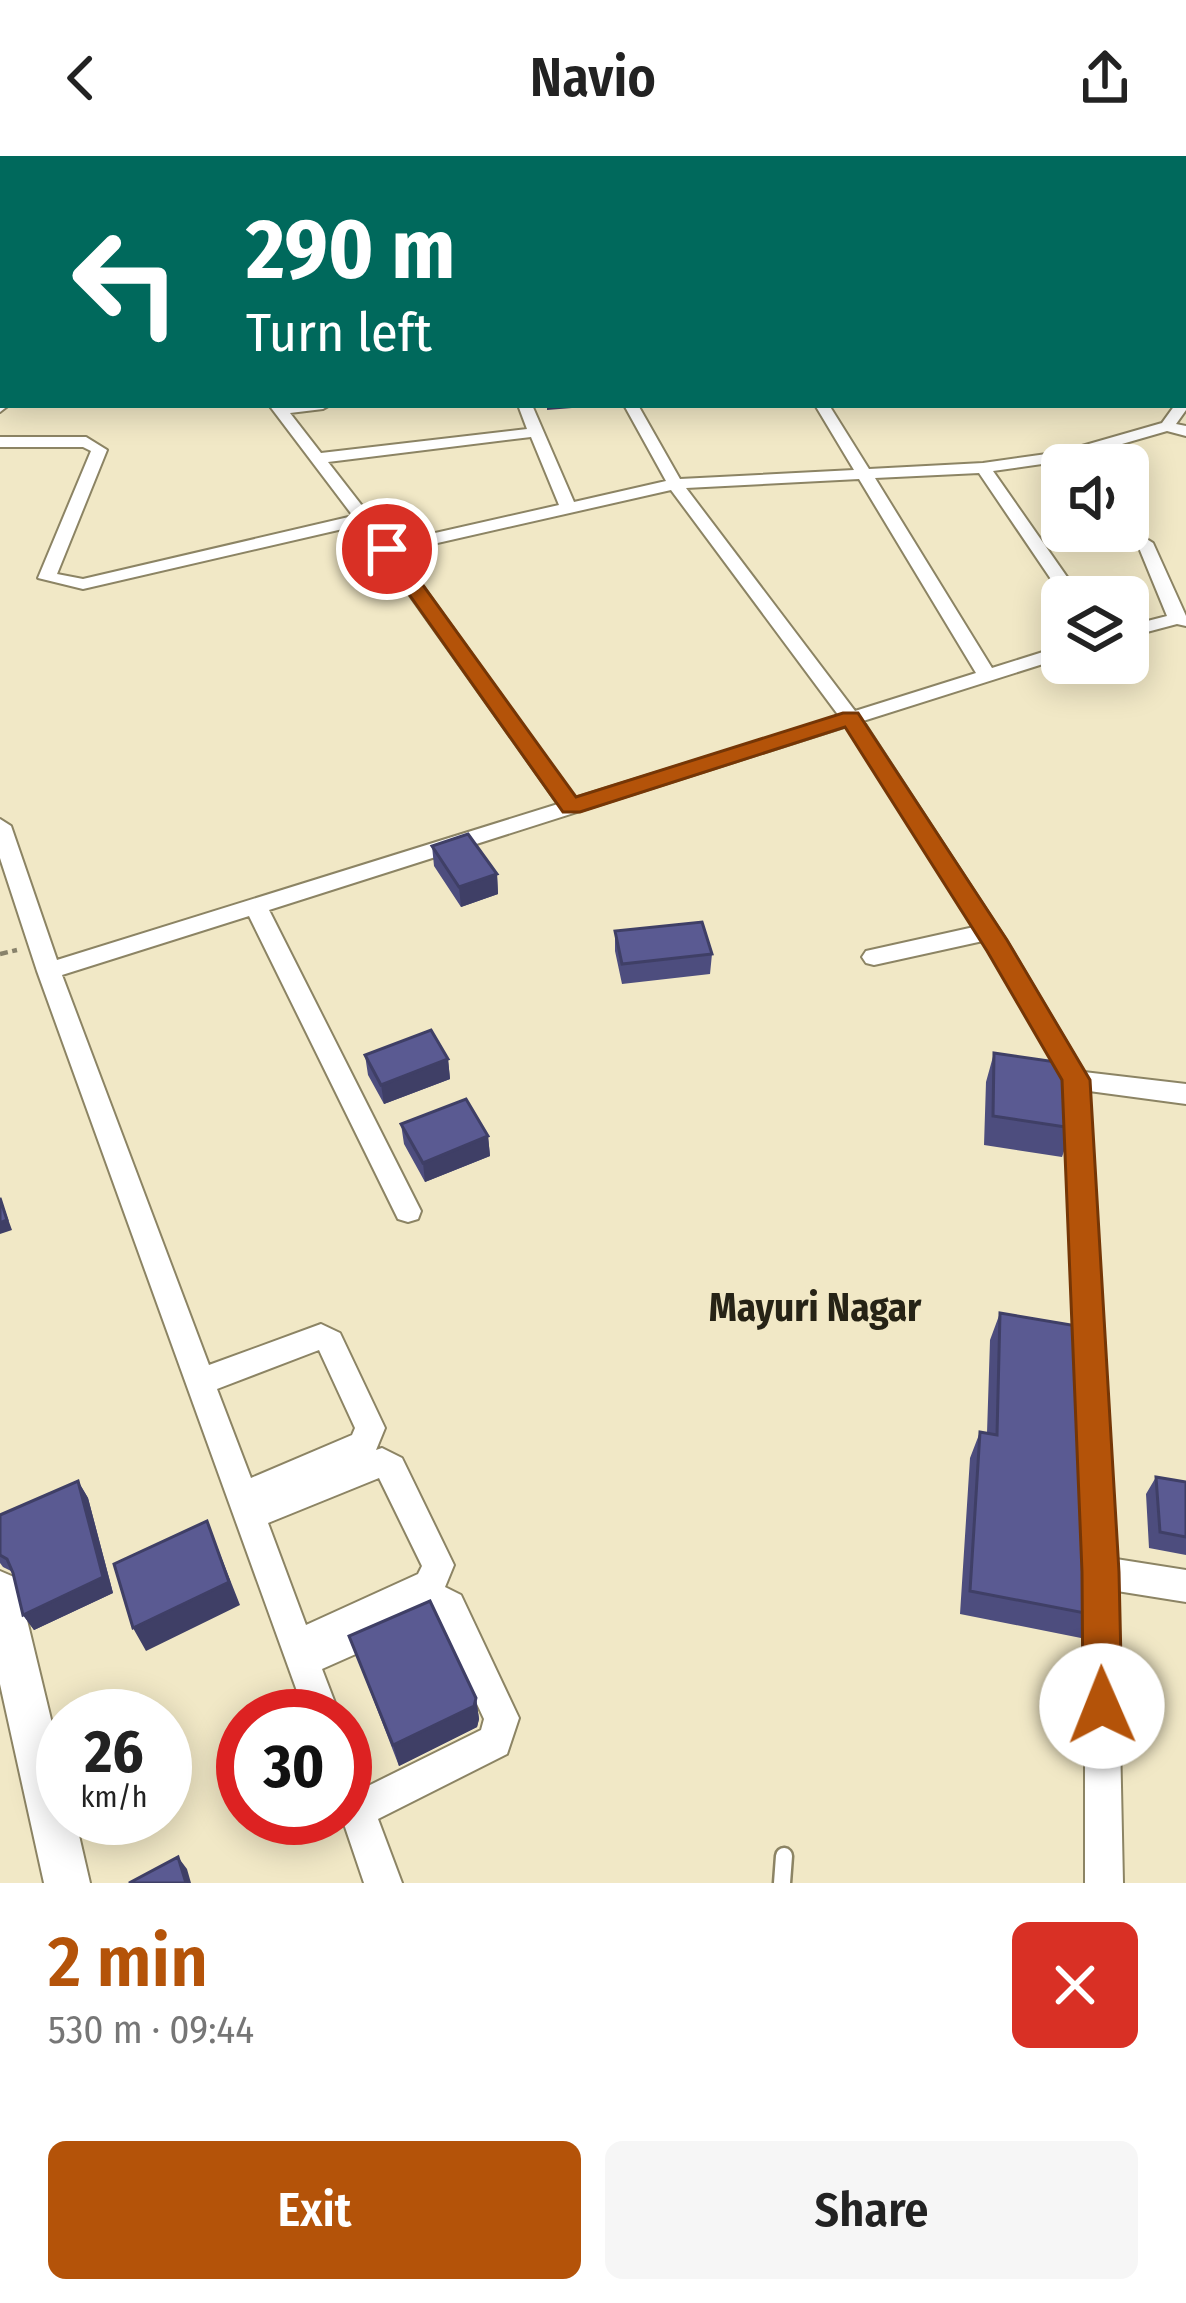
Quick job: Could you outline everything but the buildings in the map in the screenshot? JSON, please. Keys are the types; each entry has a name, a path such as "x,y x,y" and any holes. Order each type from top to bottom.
{"street":[{"path":"279,408 387,549 571,807"},
{"path":"526,408 568,507"},
{"path":"633,408 675,484 850,718 989,932 1076,1080 1101,1572 1104,1883"},
{"path":"824,408 987,676"},
{"path":"1167,426 1180,408"},
{"path":"387,549 675,484 982,468 1063,457 1167,426 1186,431"},
{"path":"314,459 536,432"},
{"path":"0,442 86,442 99,449 47,578 83,584 364,519"},
{"path":"982,468 1057,576"},
{"path":"1149,551 1182,620 1149,627"},
{"path":"49,971 1041,659"},
{"path":"0,826 313,1689"},
{"path":"256,908 408,1211"},
{"path":"874,957 989,932"},
{"path":"1076,1080 1186,1094"},
{"path":"202,1382 321,1337 330,1342 370,1428 363,1445 247,1505"},
{"path":"247,1505 382,1462 391,1468 438,1565 430,1585 300,1653"},
{"path":"1101,1572 1186,1586"},
{"path":"0,1591 67,1883"},
{"path":"300,1653 440,1601 449,1607 502,1718 495,1742 372,1786"},
{"path":"369,1845 383,1883"}],"lane":[{"path":"782,1883 784,1856"}],"district":[{"name":"Mayuri Nagar","path":"815,1308"}],"route":[{"path":"387,549 571,807 850,718 998,946 1076,1080 1101,1572 1102,1706"}]}
